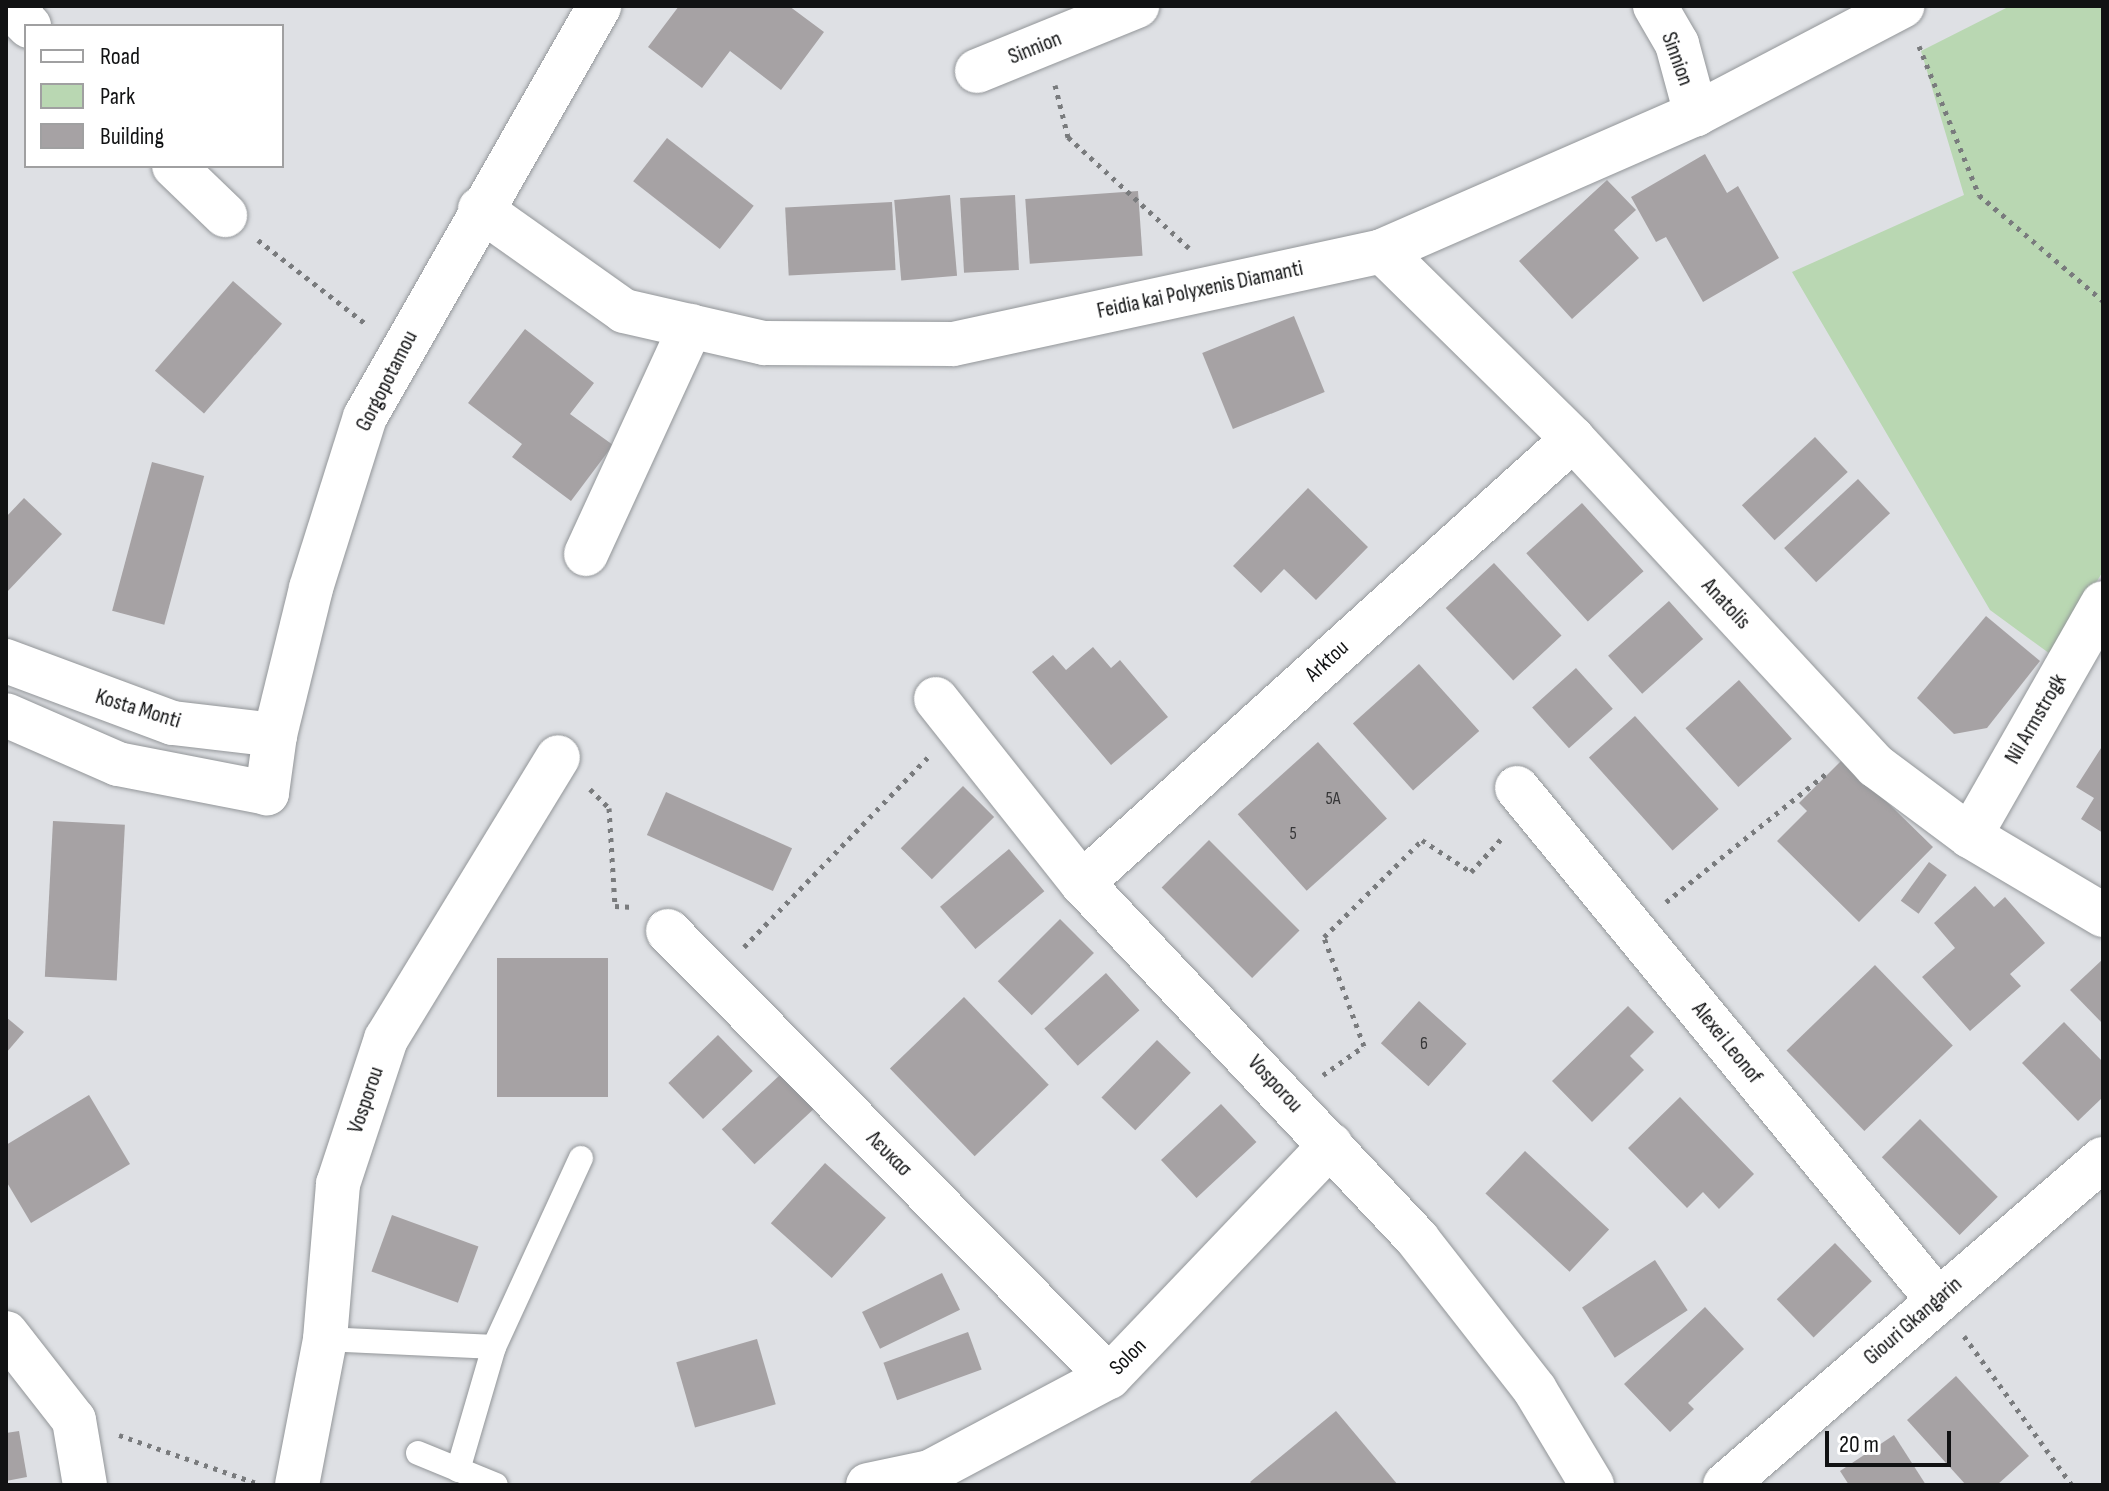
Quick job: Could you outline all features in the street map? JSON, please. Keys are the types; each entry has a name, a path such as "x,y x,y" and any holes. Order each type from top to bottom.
{"street":[{"path":"21,6 15,12 27,24"},
{"name":"Gorgopotamou","path":"6,715 118,764 267,793 275,735 311,588 365,417 480,209 599,6"},
{"name":"Sinnion","path":"977,71 1137,6"},
{"name":"Sinnion","path":"1655,6 1677,44 1696,114"},
{"name":"Feidia kai Polyxenis Diamanti","path":"480,209 624,311 764,343 953,344 1382,251 1910,23"},
{"path":"176,168 225,215"},
{"name":"Anatolis","path":"1382,251 1573,439 1859,748 1970,836 2103,915"},
{"path":"586,554 691,326"},
{"name":"Arktou","path":"1082,883 1573,439"},
{"name":"Nil Armstrogk","path":"1970,836 2103,603"},
{"name":"Kosta Monti","path":"6,661 173,723 275,735"},
{"name":"Vosporou","path":"947,713 1082,883 1290,1099 1418,1240 1535,1390 1592,1485"},
{"name":"Vosporou","path":"297,1485 325,1339 338,1184 386,1039 558,757"},
{"name":"Alexei Leonof","path":"1525,796 1937,1299"},
{"name":"Λευκασ","path":"668,931 1109,1377"},
{"name":"Solon","path":"868,1485 930,1472 1109,1377 1331,1145"},
{"name":"Giouri Gkangarin","path":"1725,1485 2103,1159"},
{"path":"6,1333 74,1420 85,1485"}],"lane":[{"path":"458,1470 494,1347 581,1158"},
{"path":"325,1339 494,1347"},
{"path":"418,1453 496,1485"}],"path":[{"path":"1910,23 1979,195 2103,301"},
{"path":"1045,43 1068,137 1228,284"},
{"path":"225,215 401,351"},
{"path":"715,977 947,713"},
{"path":"1633,928 1859,748"},
{"path":"558,757 609,808 615,906 632,905 668,931"},
{"path":"1290,1099 1364,1046 1324,937 1422,840 1471,872 1525,796"},
{"path":"1937,1299 2072,1485"},
{"path":"74,1420 261,1485"}],"green space":[{"path":"2010,6 2103,6 2103,571 2053,656 1990,610 1792,272 1964,195 1921,51"}],"building":[{"path":"679,6 789,6 824,32 781,90 730,51 702,88 648,47"},
{"path":"667,138 754,206 720,249 633,181"},
{"path":"1705,154 1727,193 1738,186 1779,258 1703,302 1666,237 1656,242 1631,197"},
{"path":"1607,180 1636,210 1614,230 1639,258 1572,319 1519,261"},
{"path":"1138,191 1143,256 1030,264 1025,199"},
{"path":"950,195 957,276 901,281 894,200"},
{"path":"1015,195 1019,270 964,273 960,198"},
{"path":"892,202 896,270 789,276 785,208"},
{"path":"233,281 282,324 204,413 155,371"},
{"path":"1294,316 1325,392 1233,429 1202,353"},
{"path":"525,329 594,383 570,414 613,445 571,501 512,457 522,444 468,403"},
{"path":"1815,437 1848,472 1775,540 1742,505"},
{"path":"152,462 204,476 164,625 112,611"},
{"path":"1858,479 1890,513 1816,582 1784,548"},
{"path":"1308,488 1368,547 1316,600 1284,569 1261,593 1233,566"},
{"path":"24,498 62,534 6,593 6,517"},
{"path":"1582,503 1644,571 1588,622 1526,553"},
{"path":"1494,563 1562,635 1513,680 1446,608"},
{"path":"1669,601 1703,639 1642,694 1608,656"},
{"path":"1986,616 2040,661 1987,728 1954,734 1917,698"},
{"path":"1093,647 1111,668 1120,660 1168,717 1111,765 1032,672 1053,655 1066,670"},
{"path":"1419,664 1479,731 1413,790 1353,724"},
{"path":"1576,668 1613,709 1569,748 1532,707"},
{"path":"1739,680 1792,739 1738,787 1685,728"},
{"path":"1635,716 1719,809 1673,850 1589,757"},
{"path":"1318,742 1387,819 1307,891 1238,814"},
{"path":"2103,745 2103,833 2081,819 2094,798 2076,787"},
{"path":"1843,759 1933,847 1859,922 1777,841 1807,811 1799,803"},
{"path":"963,786 994,817 932,879 901,848"},
{"path":"666,792 792,848 773,891 647,835"},
{"path":"53,821 125,825 117,981 45,977"},
{"path":"1209,840 1300,931 1252,978 1162,887"},
{"path":"1009,849 1044,891 975,949 940,907"},
{"path":"1929,862 1947,875 1919,914 1901,901"},
{"path":"1975,886 1994,907 2005,897 2045,943 2010,974 2021,986 1970,1031 1922,977 1955,948 1934,923"},
{"path":"1060,919 1094,953 1032,1015 998,981"},
{"path":"497,958 608,958 608,1097 497,1097"},
{"path":"2103,959 2103,1024 2070,990"},
{"path":"1875,965 1953,1046 1864,1131 1787,1050"},
{"path":"1106,973 1139,1010 1078,1066 1044,1029"},
{"path":"964,997 1049,1085 975,1156 890,1069"},
{"path":"1419,1001 1467,1044 1428,1086 1381,1043"},
{"path":"1628,1006 1654,1032 1630,1056 1644,1070 1592,1122 1552,1081"},
{"path":"6,1017 24,1032 6,1053"},
{"path":"2064,1022 2103,1062 2103,1097 2078,1121 2022,1063"},
{"path":"718,1035 753,1071 703,1119 668,1083"},
{"path":"1157,1040 1191,1073 1135,1130 1101,1098"},
{"path":"781,1074 814,1109 754,1164 722,1129"},
{"path":"89,1095 130,1164 31,1223 6,1181 6,1145"},
{"path":"1680,1097 1754,1174 1719,1209 1703,1192 1687,1208 1628,1148"},
{"path":"1221,1104 1256,1142 1196,1198 1161,1160"},
{"path":"1920,1119 1998,1197 1960,1235 1882,1157"},
{"path":"1525,1151 1609,1229 1570,1272 1485,1193"},
{"path":"825,1163 886,1218 832,1278 771,1223"},
{"path":"392,1215 478,1246 458,1303 371,1271"},
{"path":"1835,1243 1872,1281 1814,1337 1777,1299"},
{"path":"1655,1260 1688,1310 1615,1358 1582,1307"},
{"path":"942,1273 960,1310 880,1349 862,1312"},
{"path":"1705,1307 1744,1349 1688,1403 1694,1409 1670,1432 1624,1384"},
{"path":"968,1332 982,1370 897,1400 883,1363"},
{"path":"757,1339 776,1404 695,1428 676,1362"},
{"path":"1956,1376 2029,1456 1997,1485 1966,1485 1907,1420"},
{"path":"1336,1411 1398,1485 1253,1485 1250,1482"},
{"path":"19,1431 27,1477 6,1481 6,1433"},
{"path":"1894,1435 1926,1485 1849,1485 1840,1471"}]}
